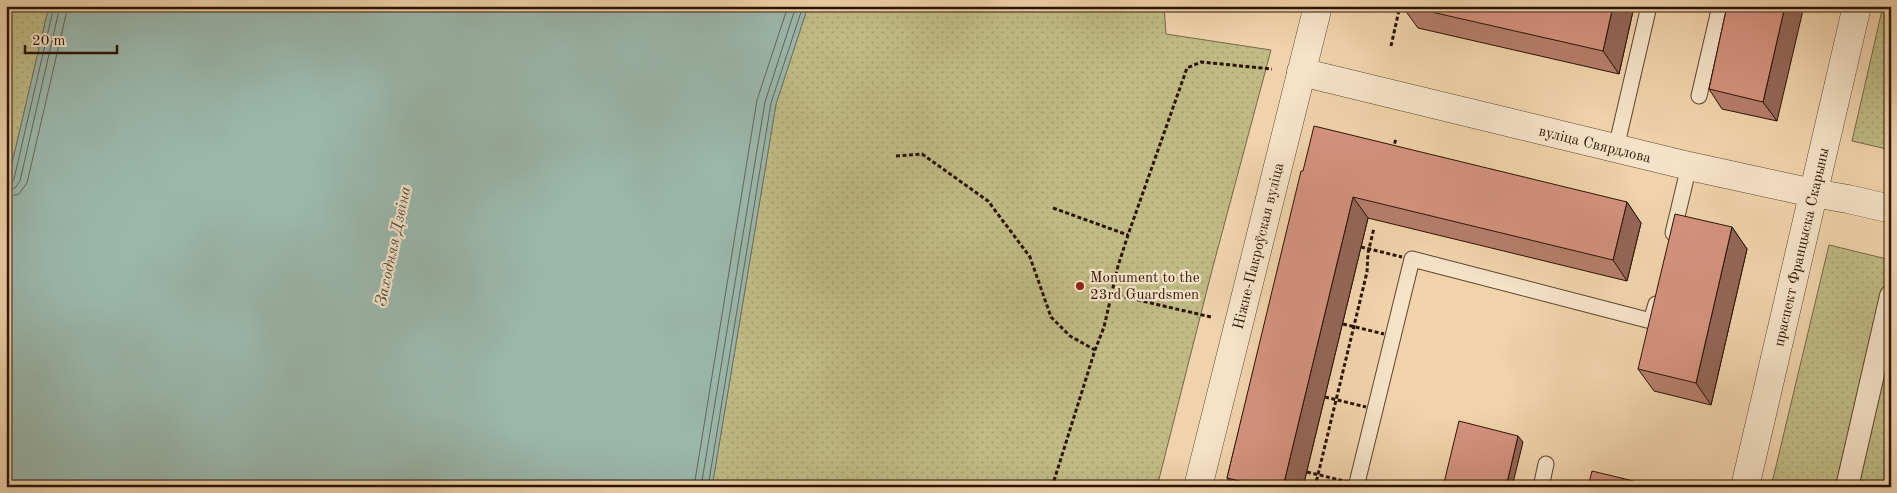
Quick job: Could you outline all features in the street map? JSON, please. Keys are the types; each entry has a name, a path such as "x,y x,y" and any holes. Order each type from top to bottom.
{"street":[{"name":"Ніжне-Пакроўская вуліца","path":"1198,487 1318,6"},
{"name":"праспект Францыска Скарыны","path":"1745,487 1857,6"},
{"name":"вуліца Свярдлова","path":"1301,72 1689,166 1891,209"},
{"path":"1848,487 1891,296"}],"lane":[{"path":"1616,148 1649,6"},
{"path":"1699,96 1720,6"},
{"path":"1670,246 1689,166"},
{"path":"1352,484 1412,259 1651,321 1658,293"},
{"path":"1541,487 1546,464"}],"path":[{"path":"1391,46 1400,6"},
{"path":"1052,487 1104,327 1118,266 1187,68 1201,62 1301,72"},
{"path":"1391,156 1396,138"},
{"path":"896,156 922,154 988,201 1030,258 1051,317 1070,336 1095,350"},
{"path":"1054,208 1128,235"},
{"path":"1315,487 1367,272 1368,254 1374,228"},
{"path":"1361,247 1402,257"},
{"path":"1112,294 1203,315"},
{"path":"1342,324 1384,334"},
{"path":"1325,397 1366,407"},
{"path":"1307,472 1352,484"}],"shaded area":[{"path":"6,6 49,6 6,189"},
{"path":"808,6 1164,6 1166,34 1271,50 1211,274 1157,487 712,487 776,104"},
{"path":"1883,6 1891,6 1891,150 1852,141"},
{"path":"1829,245 1891,260 1891,487 1771,487"}],"water":[{"name":"Заходняя Дзвіна","path":"49,6 808,6 776,104 712,487 6,487 6,189"}],"building":[{"path":"1405,6 1613,6 1603,51"},
{"path":"1727,6 1785,6 1763,102 1709,89"},
{"path":"1314,126 1627,202 1613,260 1353,197 1283,487 1264,487 1227,478 1301,171 1303,171"},
{"path":"1675,214 1732,227 1696,383 1638,369"},
{"path":"1459,421 1518,436 1506,487 1443,487"},
{"path":"1592,471 1650,485 1649,487 1588,487"}],"place":[{"name":"Monument to the 23rd Guardsmen","path":"1080,286"}]}
